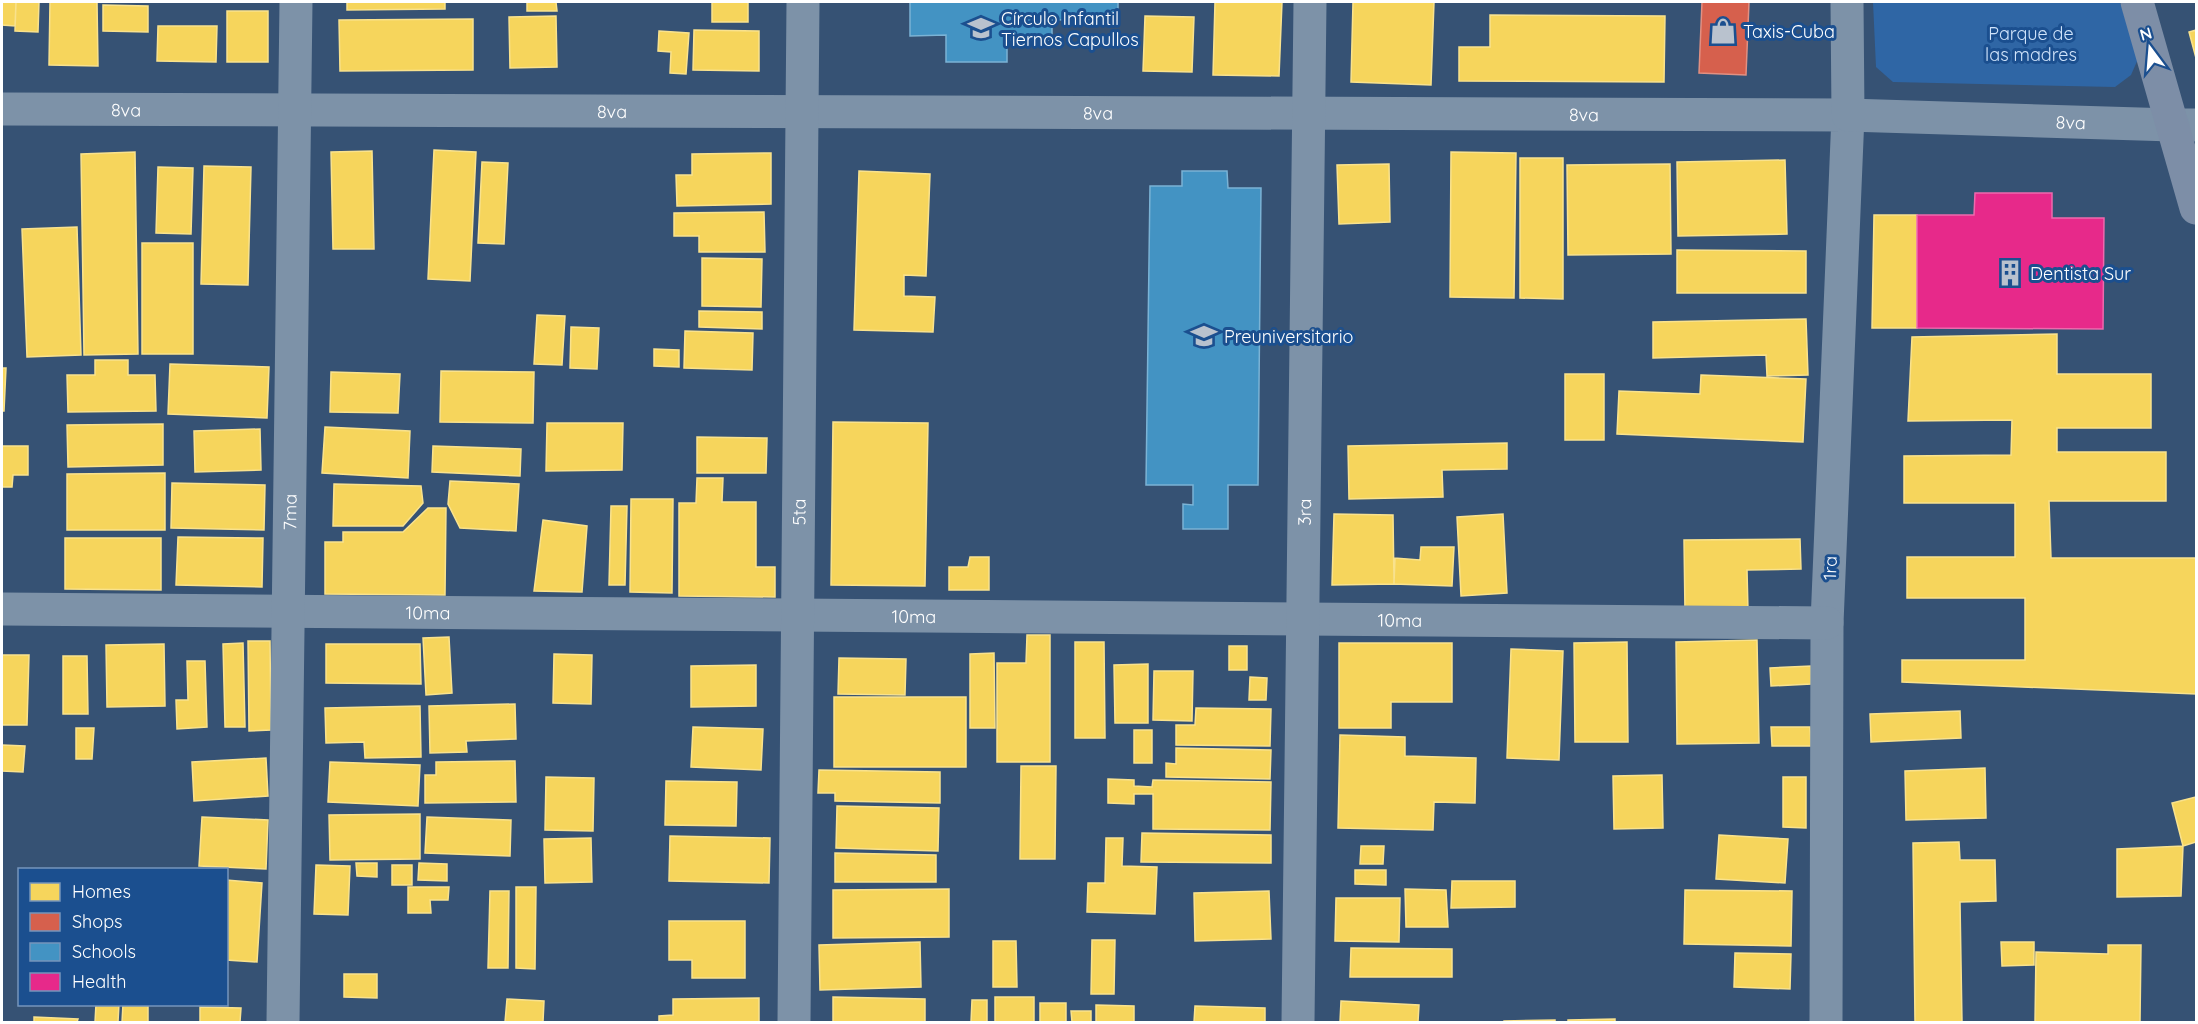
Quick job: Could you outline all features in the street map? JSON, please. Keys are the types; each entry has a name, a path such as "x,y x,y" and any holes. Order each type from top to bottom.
{"main road":[{"path":"2137,2 2185,125 2196,208"}],"street":[{"name":"7ma","path":"283,1023 296,2"},
{"name":"5ta","path":"794,1023 803,2"},
{"name":"3ra","path":"1298,1023 1310,2"},
{"name":"1ra","path":"1826,1023 1827,623 1848,114 1847,2"},
{"name":"8va","path":"2,109 802,110 1308,115 1848,114 2185,125"},
{"name":"10ma","path":"2,609 1827,623"}],"green space":[{"name":"Parque de las madres","path":"1873,2 2120,2 2138,59 2131,75 2115,87 1893,82 1876,67"}],"building: Homes":[{"path":"2,2 16,2 15,26 2,25"},
{"path":"16,2 39,2 38,32 15,31"},
{"path":"50,2 97,2 98,66 49,65"},
{"path":"347,2 445,2 445,9 347,10"},
{"path":"527,2 556,2 557,11 527,11"},
{"path":"712,2 748,2 748,22 712,22"},
{"path":"1215,2 1282,2 1279,76 1213,75"},
{"path":"1353,2 1434,2 1431,85 1351,82"},
{"path":"103,5 148,6 148,32 103,31"},
{"path":"227,11 268,11 268,62 227,62"},
{"path":"1490,15 1665,16 1664,82 1459,81 1459,47 1490,47"},
{"path":"556,16 557,67 510,68 509,17"},
{"path":"1145,16 1194,17 1192,72 1143,71"},
{"path":"473,19 473,70 340,71 339,20"},
{"path":"158,26 217,26 216,62 157,61"},
{"path":"694,30 759,31 759,71 693,70"},
{"path":"2196,30 2196,58 2189,32"},
{"path":"659,31 689,33 686,74 670,73 671,52 658,51"},
{"path":"434,150 476,152 470,281 428,279"},
{"path":"372,151 374,249 333,249 331,152"},
{"path":"135,152 138,354 84,355 81,154"},
{"path":"1451,152 1516,153 1514,298 1450,297"},
{"path":"771,153 771,204 677,206 676,175 692,175 692,154"},
{"path":"1520,158 1563,158 1563,299 1520,298"},
{"path":"1785,160 1787,234 1678,236 1677,162"},
{"path":"482,162 508,163 504,244 478,243"},
{"path":"1389,164 1390,222 1339,224 1337,165"},
{"path":"1670,164 1671,254 1568,255 1567,165"},
{"path":"204,166 251,167 248,285 201,284"},
{"path":"158,167 193,168 191,234 156,233"},
{"path":"859,171 930,174 926,276 904,275 904,296 935,297 933,332 854,330"},
{"path":"764,212 765,252 699,252 699,236 674,236 674,213"},
{"path":"1874,215 1917,215 1917,328 1872,328"},
{"path":"77,227 81,355 27,357 22,229"},
{"path":"142,243 193,243 193,354 142,354"},
{"path":"1677,250 1806,251 1806,293 1677,293"},
{"path":"702,258 762,259 761,307 702,306"},
{"path":"699,311 762,312 762,329 699,327"},
{"path":"537,315 565,316 562,365 534,364"},
{"path":"1806,319 1808,375 1767,376 1766,355 1653,358 1653,322"},
{"path":"571,327 599,328 597,369 570,368"},
{"path":"685,331 753,333 752,370 684,368"},
{"path":"2057,334 2057,374 2151,374 2151,428 2057,428 2057,452 2166,452 2166,501 2049,501 2051,558 2196,558 2196,694 1902,682 1902,660 2025,660 2025,598 1907,598 1907,557 2015,557 2015,503 1904,503 1904,456 2011,455 2012,420 1908,421 1912,337"},
{"path":"654,349 679,350 679,367 654,366"},
{"path":"95,360 128,360 128,375 155,375 156,411 68,412 67,375 95,375"},
{"path":"170,364 269,367 267,418 168,414"},
{"path":"2,368 6,368 4,411 2,411"},
{"path":"441,371 534,372 533,423 440,422"},
{"path":"331,372 400,374 398,413 330,412"},
{"path":"1565,374 1604,374 1604,440 1565,440"},
{"path":"1701,375 1806,379 1803,442 1617,434 1619,391 1700,394"},
{"path":"833,422 928,423 925,586 831,585"},
{"path":"547,423 623,423 622,470 546,471"},
{"path":"163,424 163,465 68,467 67,425"},
{"path":"325,427 410,431 408,478 322,473"},
{"path":"260,429 261,470 195,472 194,431"},
{"path":"697,437 767,438 766,473 697,473"},
{"path":"1507,443 1507,469 1442,470 1443,497 1349,499 1348,446"},
{"path":"2,446 28,446 28,475 13,475 12,487 2,487"},
{"path":"433,446 521,449 520,476 432,472"},
{"path":"165,473 165,530 67,530 67,474"},
{"path":"697,478 723,478 722,502 756,502 756,567 775,567 775,597 679,596 679,503 696,503"},
{"path":"450,481 519,484 516,531 460,528 448,504"},
{"path":"172,483 265,485 264,530 171,528"},
{"path":"334,484 421,486 423,503 403,526 333,526"},
{"path":"631,499 673,499 672,593 630,592"},
{"path":"611,506 627,506 625,585 609,585"},
{"path":"428,508 446,508 445,595 325,594 325,542 343,542 343,532 403,532"},
{"path":"1334,514 1393,515 1394,584 1332,585"},
{"path":"1503,514 1507,593 1461,596 1457,517"},
{"path":"543,520 587,526 582,592 534,591"},
{"path":"178,537 263,538 262,587 176,585"},
{"path":"65,538 161,538 161,590 65,589"},
{"path":"1800,539 1801,569 1747,570 1748,611 1685,612 1684,540"},
{"path":"1421,547 1454,547 1452,586 1394,584 1395,558 1420,560"},
{"path":"970,557 989,557 989,590 949,590 949,567 968,567"},
{"path":"1027,635 1050,635 1050,762 997,762 997,663 1026,663"},
{"path":"449,637 452,693 426,695 423,638"},
{"path":"1757,640 1759,743 1677,744 1676,642"},
{"path":"248,641 270,641 271,730 249,731"},
{"path":"1075,642 1104,642 1105,738 1075,738"},
{"path":"1627,642 1628,742 1575,742 1574,643"},
{"path":"243,643 245,727 225,727 223,644"},
{"path":"1339,643 1452,643 1452,702 1391,702 1391,728 1339,728"},
{"path":"164,644 165,706 107,707 106,645"},
{"path":"326,644 420,644 421,684 326,683"},
{"path":"1229,646 1247,646 1247,670 1229,670"},
{"path":"1511,649 1563,651 1559,760 1507,758"},
{"path":"994,653 995,728 970,728 970,654"},
{"path":"554,654 592,655 591,704 553,703"},
{"path":"2,655 29,655 27,725 2,725"},
{"path":"63,656 87,656 88,714 63,714"},
{"path":"839,658 906,659 905,695 838,694"},
{"path":"187,661 205,661 207,727 177,729 176,700 188,700"},
{"path":"1148,664 1148,723 1115,723 1114,665"},
{"path":"756,665 756,706 691,707 691,666"},
{"path":"1811,666 1811,684 1771,686 1770,668"},
{"path":"1154,671 1193,671 1192,721 1153,720"},
{"path":"1250,677 1267,678 1266,700 1249,700"},
{"path":"834,697 966,697 966,767 834,767"},
{"path":"515,704 516,739 466,741 467,752 430,753 429,706"},
{"path":"420,706 421,757 365,758 364,742 326,743 325,708"},
{"path":"1196,708 1271,709 1270,746 1176,745 1176,725 1195,725"},
{"path":"1960,711 1961,738 1871,742 1870,714"},
{"path":"693,727 763,729 761,770 691,767"},
{"path":"1771,727 1810,727 1811,746 1772,746"},
{"path":"76,728 94,728 92,759 76,759"},
{"path":"1134,730 1152,730 1152,763 1134,763"},
{"path":"1340,735 1405,737 1405,756 1476,758 1475,803 1434,802 1433,830 1338,828"},
{"path":"2,745 25,746 23,772 2,771"},
{"path":"1176,748 1271,750 1270,779 1166,777 1166,763 1176,764"},
{"path":"266,758 268,796 194,801 192,762"},
{"path":"515,761 516,802 425,803 425,775 436,775 436,762"},
{"path":"330,762 420,765 418,806 328,802"},
{"path":"1021,766 1056,766 1055,859 1020,859"},
{"path":"1985,768 1986,818 1906,820 1905,771"},
{"path":"819,770 940,772 940,803 835,801 835,793 818,793"},
{"path":"1662,775 1663,828 1614,829 1613,776"},
{"path":"546,777 594,778 593,831 545,830"},
{"path":"1783,777 1806,777 1806,828 1783,827"},
{"path":"1108,779 1134,780 1134,786 1152,787 1153,780 1271,782 1270,830 1153,829 1153,794 1134,794 1134,804 1108,803"},
{"path":"666,781 737,782 736,826 665,825"},
{"path":"2196,797 2196,842 2183,846 2172,803"},
{"path":"837,806 939,808 938,851 836,848"},
{"path":"420,814 420,859 330,860 329,815"},
{"path":"202,817 268,820 266,869 199,866"},
{"path":"427,817 511,820 510,856 425,853"},
{"path":"1142,833 1271,835 1271,863 1141,862"},
{"path":"1719,835 1788,839 1785,883 1716,879"},
{"path":"670,836 770,838 769,883 669,881"},
{"path":"591,838 592,882 545,883 544,839"},
{"path":"1106,838 1123,838 1122,866 1157,867 1155,914 1087,912 1088,883 1105,883"},
{"path":"1959,842 1960,860 1995,860 1996,901 1960,902 1962,1022 1915,1022 1913,843"},
{"path":"1361,846 1384,846 1383,864 1360,864"},
{"path":"2183,846 2181,896 2117,897 2117,849"},
{"path":"835,853 936,855 936,882 835,882"},
{"path":"356,863 377,863 377,877 357,876"},
{"path":"419,863 447,864 447,881 418,880"},
{"path":"316,865 350,866 348,915 314,914"},
{"path":"392,865 412,865 412,885 392,885"},
{"path":"1355,870 1386,870 1386,885 1355,884"},
{"path":"228,880 262,883 257,962 228,960"},
{"path":"1452,881 1515,881 1515,907 1451,908"},
{"path":"408,887 449,887 448,900 430,900 431,913 408,913"},
{"path":"516,887 536,887 535,969 516,968"},
{"path":"949,889 949,937 833,938 833,890"},
{"path":"1405,889 1446,890 1448,927 1406,927"},
{"path":"1685,890 1792,891 1791,946 1684,944"},
{"path":"490,891 509,891 508,968 488,968"},
{"path":"1269,891 1271,939 1195,941 1194,893"},
{"path":"1336,898 1400,898 1399,942 1335,941"},
{"path":"669,921 745,921 745,978 692,978 692,960 669,960"},
{"path":"1092,940 1115,940 1114,994 1091,994"},
{"path":"993,941 1016,941 1017,987 993,987"},
{"path":"920,942 921,987 820,990 819,945"},
{"path":"2001,942 2034,942 2034,965 2002,966"},
{"path":"2108,945 2141,945 2140,1022 2035,1022 2036,952 2108,954"},
{"path":"1351,948 1452,949 1452,977 1350,977"},
{"path":"1735,953 1791,954 1790,989 1734,987"},
{"path":"344,974 377,974 377,998 344,997"},
{"path":"833,997 925,999 925,1022 833,1022"},
{"path":"995,997 1034,997 1034,1022 995,1022"},
{"path":"759,998 759,1022 659,1022 659,1016 673,1015 673,999"},
{"path":"507,999 544,1001 543,1022 505,1022"},
{"path":"972,1000 987,1000 987,1022 971,1022"},
{"path":"1341,1001 1419,1005 1418,1022 1340,1022"},
{"path":"1040,1003 1066,1003 1066,1022 1040,1022"},
{"path":"1096,1005 1134,1006 1134,1022 1096,1022"},
{"path":"96,1006 119,1006 118,1022 95,1022"},
{"path":"123,1006 148,1006 148,1022 122,1022"},
{"path":"1195,1006 1265,1008 1265,1022 1194,1022"},
{"path":"200,1007 241,1008 240,1022 200,1022"},
{"path":"1071,1011 1091,1011 1091,1022 1072,1022"},
{"path":"34,1017 78,1019 77,1022 34,1022"},
{"path":"1615,1019 1615,1022 1568,1022 1568,1020"},
{"path":"1555,1020 1555,1022 1504,1022 1504,1021"}],"building: Shops":[{"path":"1702,2 1749,2 1746,75 1699,73"}],"building: Schools":[{"name":"Círculo Infantil Tiernos Capullos","path":"910,2 1118,2 1118,19 1052,20 1052,40 1007,40 1007,62 946,62 946,35 910,36"},
{"name":"Preuniversitario","path":"1182,171 1227,171 1228,188 1261,188 1258,485 1228,485 1228,529 1183,529 1183,504 1193,505 1193,485 1146,485 1150,186 1182,186"}],"building: Health":[{"name":"Dentista Sur","path":"1975,193 2052,193 2052,218 2104,218 2103,329 1917,328 1917,215 1974,215"}],"place":[{"name":"Círculo Infantil Tiernos Capullos","path":"981,28"},
{"name":"Taxis-Cuba","path":"1723,31"},
{"name":"Dentista Sur","path":"2010,273"},
{"name":"Preuniversitario","path":"1204,336"}]}
